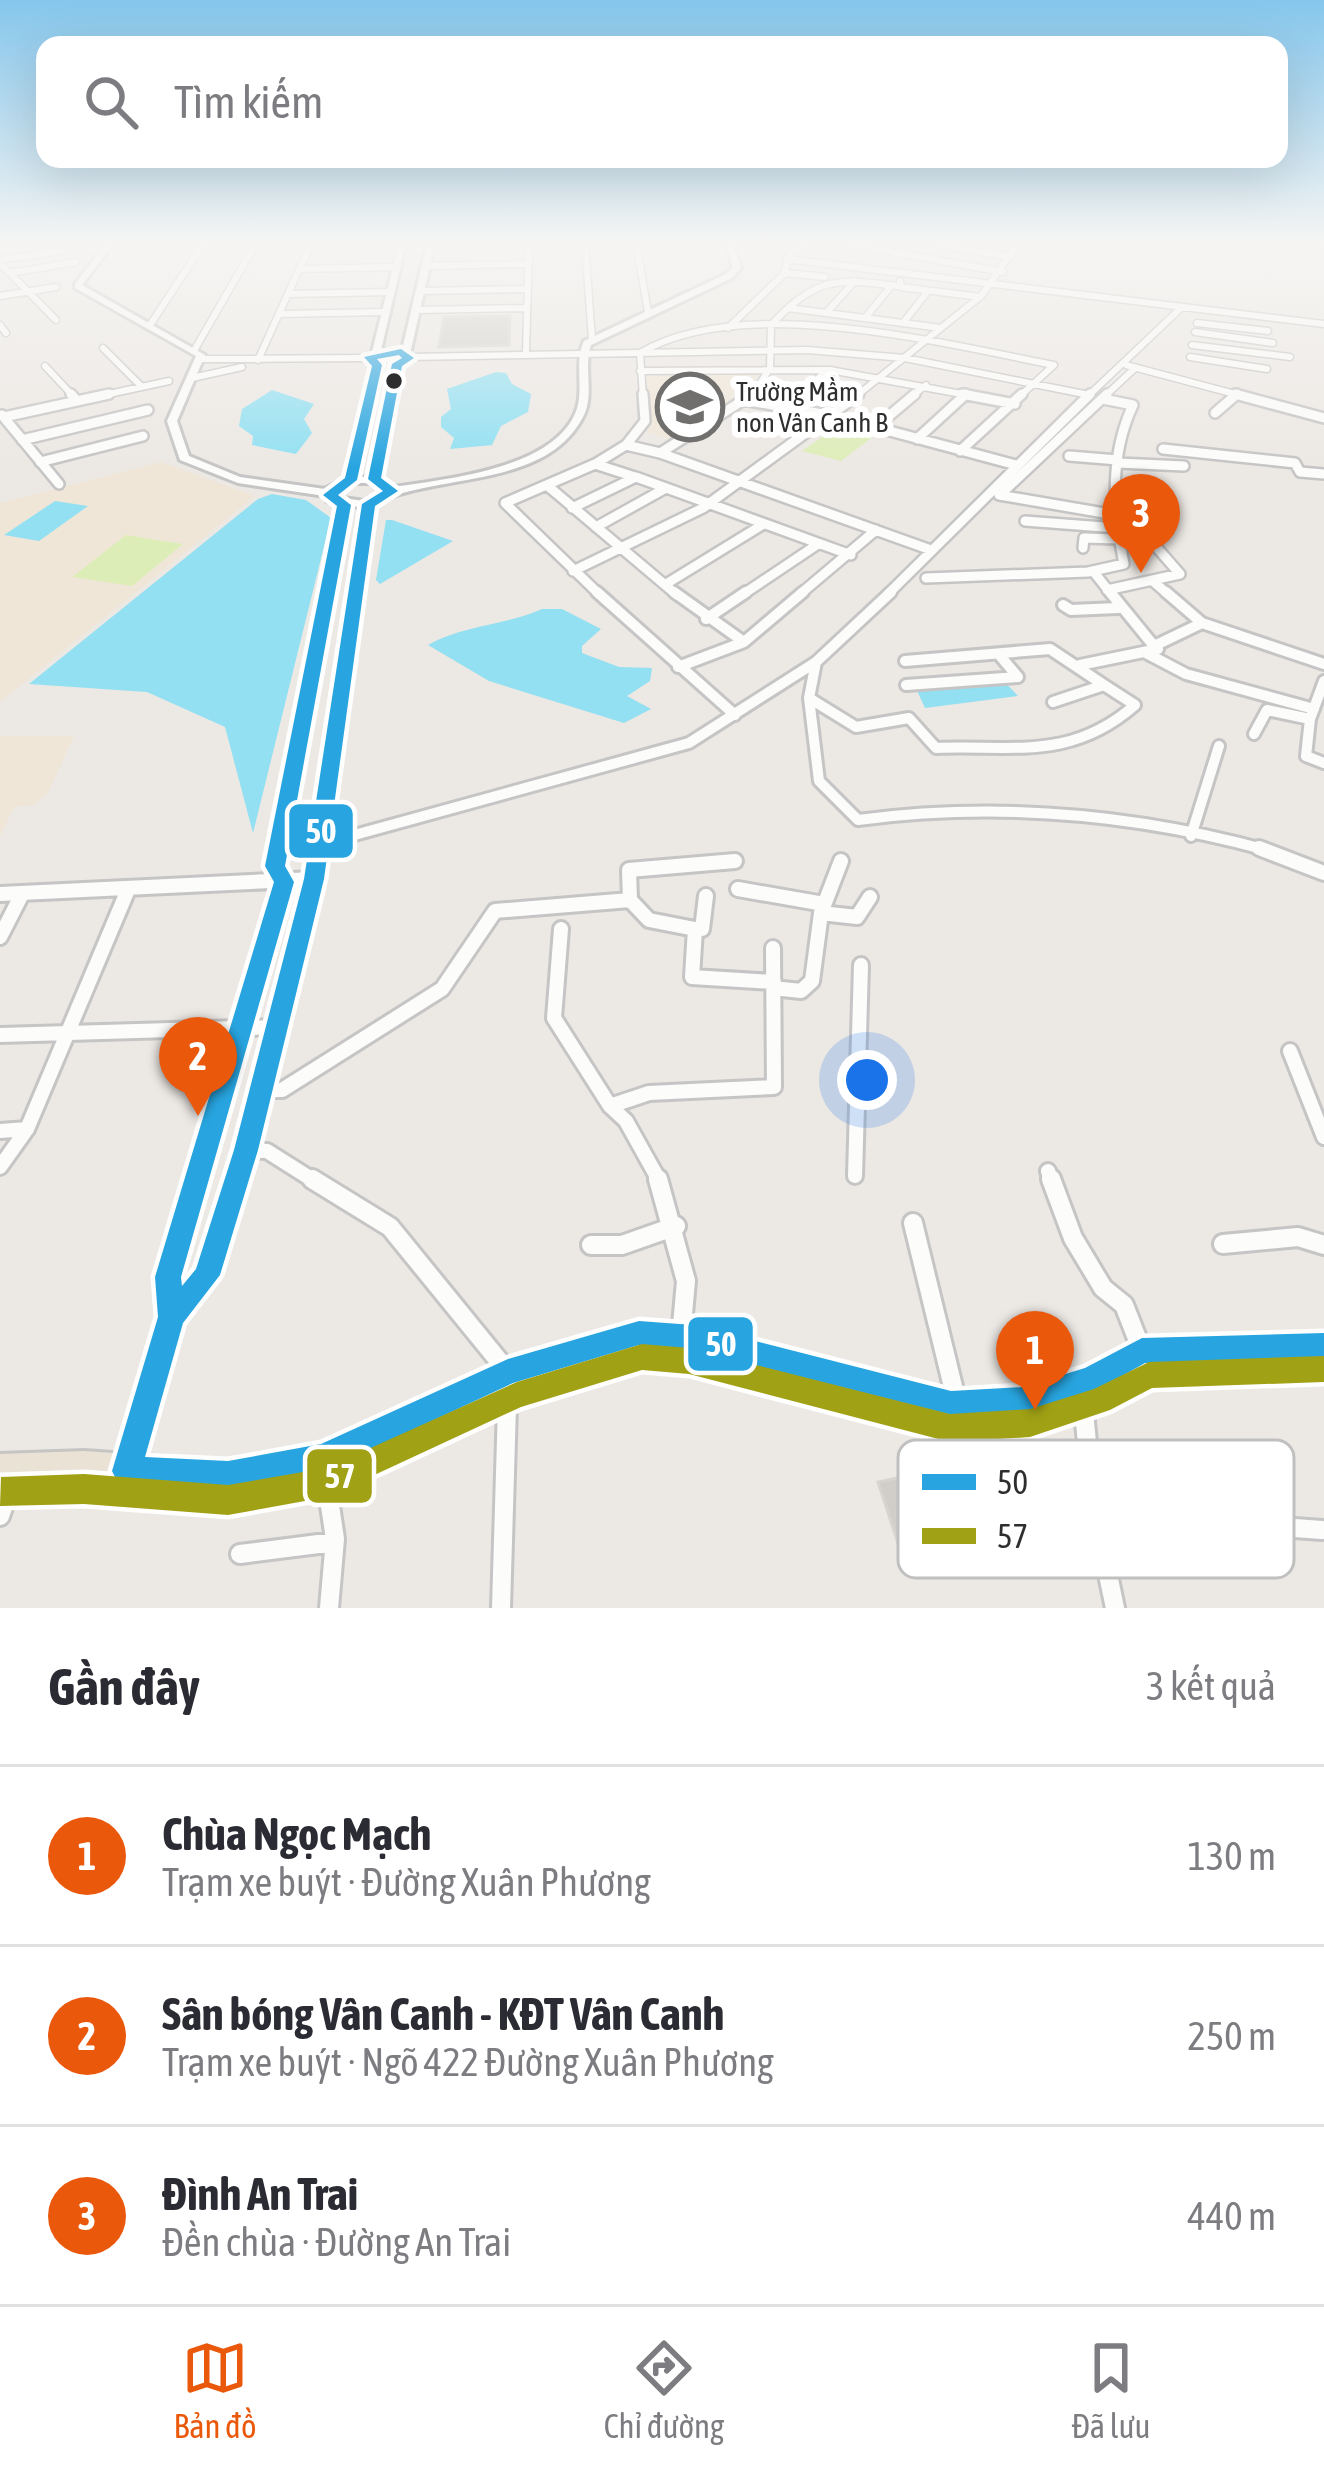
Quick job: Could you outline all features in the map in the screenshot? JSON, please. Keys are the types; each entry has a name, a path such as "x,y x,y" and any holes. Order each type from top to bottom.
{"main road":[{"path":"8,1468 84,1465 228,1476 323,1457 508,1372 639,1333 681,1336 957,1404 1023,1400 1081,1382 1142,1351 1324,1345"}],"street":[{"path":"137,318 198,354 258,360 770,348 905,358 1089,395"},
{"path":"150,325 155,318"},
{"path":"217,318 172,421 184,458 238,480 330,493 351,480 374,479 392,491"},
{"path":"258,360 277,318"},
{"path":"351,480 383,318"},
{"path":"374,479 397,364 407,355 415,318"},
{"path":"526,353 527,318"},
{"path":"590,318 592,340"},
{"path":"330,493 331,499 344,505 369,504 392,491 502,469 564,436 584,404 582,352 592,340 636,318"},
{"path":"728,328 738,318"},
{"path":"660,454 749,401 770,368 770,328 779,318"},
{"path":"865,318 942,328"},
{"path":"903,323 907,318"},
{"path":"573,571 628,552 708,504 834,416 954,318"},
{"path":"1116,514 999,495 1103,399 1172,318"},
{"path":"1184,381 1198,318"},
{"path":"1275,318 1324,324"},
{"path":"641,351 677,332 770,328 928,340 1054,364 1038,385 960,451"},
{"path":"1196,328 1268,332"},
{"path":"1196,328 1273,343"},
{"path":"1192,345 1290,357"},
{"path":"103,348 142,387"},
{"path":"641,351 646,421 626,445 548,487 505,503 573,571 735,715"},
{"path":"1190,357 1267,369"},
{"path":"374,359 397,364"},
{"path":"192,378 309,360"},
{"path":"45,365 77,401"},
{"path":"1131,366 1323,416"},
{"path":"279,849 318,845 688,743 816,662 1000,490 1016,465 1089,395 1131,366"},
{"path":"640,370 827,370 883,376 1015,404"},
{"path":"788,406 827,370"},
{"path":"58,484 2,415 169,381"},
{"path":"877,427 926,385"},
{"path":"916,439 966,394"},
{"path":"1216,413 1237,394"},
{"path":"926,578 1093,572 1124,564 1116,514 1118,462 1120,427 1133,405 1103,399"},
{"path":"749,401 834,416 1016,465"},
{"path":"22,440 148,410"},
{"path":"40,462 143,436"},
{"path":"626,445 931,550"},
{"path":"1163,449 1295,463 1300,472 1324,474"},
{"path":"1069,456 1184,466"},
{"path":"595,464 851,555"},
{"path":"572,508 636,478"},
{"path":"548,487 706,619 744,642"},
{"path":"596,527 666,488"},
{"path":"171,1317 207,1275 256,1150 262,1090 314,879 369,504"},
{"path":"127,1471 171,1317 168,1276 284,882 275,866 344,505"},
{"path":"1025,521 1118,534"},
{"path":"666,584 762,525"},
{"path":"678,667 744,642 876,530"},
{"path":"1083,548 1084,538 1144,533 1180,574 1156,583 1107,590"},
{"path":"706,619 818,544"},
{"path":"1093,572 1150,650 1186,674 1316,709"},
{"path":"1156,583 1202,623 1324,664"},
{"path":"1063,605 1078,610 1118,608"},
{"path":"905,661 1001,657 1050,649 1072,665 1080,665 1150,650 1202,623"},
{"path":"906,685 1018,677 1001,657"},
{"path":"816,662 808,698 819,781 858,820 943,808 1069,816 1265,849 1324,873"},
{"path":"808,698 856,727 909,718 933,748 1012,751 1096,738 1135,705 1080,665"},
{"path":"1324,681 1306,756 1324,764"},
{"path":"1053,702 1104,685"},
{"path":"1254,734 1267,710 1316,709"},
{"path":"1192,836 1220,746"},
{"path":"706,896 702,929 649,920 630,900 629,870 735,861"},
{"path":"694,929 692,976 801,991 812,981 822,909 841,861"},
{"path":"0,894 127,892 314,879"},
{"path":"739,889 857,917 870,897"},
{"path":"0,1167 27,1129 127,892"},
{"path":"0,938 22,894"},
{"path":"262,1090 282,1090 442,989 495,911 630,900"},
{"path":"561,929 554,1018 610,1106 626,1121 666,1192 686,1281 681,1336"},
{"path":"610,1106 649,1093 774,1088 773,948"},
{"path":"855,1176 861,965"},
{"path":"0,1035 277,1028"},
{"path":"1290,1051 1324,1137"},
{"path":"0,1131 27,1129"},
{"path":"256,1150 390,1227 508,1372 501,1608"},
{"path":"1048,1171 1073,1238 1103,1288 1124,1305 1142,1351"},
{"path":"913,1223 957,1404"},
{"path":"591,1245 622,1245 676,1226"},
{"path":"1223,1244 1298,1237 1324,1245"},
{"path":"1081,1382 1087,1440"},
{"path":"323,1457 334,1542 328,1608"},
{"path":"0,1516 8,1468"},
{"path":"240,1554 334,1542"},
{"path":"1109,1578 1115,1608"}],"shaded area":[{"name":"Trường Mầm non Vân Canh B","path":"758,373 746,396 676,442 647,432 647,376"},
{"path":"161,462 255,496 0,702 0,503"},
{"path":"0,736 74,736 48,793 34,805 14,807 0,837"}],"green space":[{"path":"836,427 874,436 841,461 802,451"},
{"path":"126,535 183,544 132,586 72,577"}],"water":[{"path":"506,373 512,384 531,394 528,412 501,426 492,445 450,449 454,438 441,427 441,417 451,409 447,389"},
{"path":"272,390 314,404 304,419 312,433 296,454 252,445 253,436 239,426 242,409"},
{"path":"272,494 306,500 331,518 253,833 225,727 147,692 29,684 258,499"},
{"path":"55,501 88,506 39,541 4,535"},
{"path":"386,520 453,541 380,584 376,580"},
{"path":"542,609 562,609 601,629 582,646 582,653 619,667 652,668 650,681 627,696 651,709 624,723 489,681 428,645"},
{"path":"1001,678 1018,696 925,708 914,684"}],"building":[{"path":"444,318 510,318 509,345 439,347"},
{"path":"898,1478 898,1543 878,1482"}],"transit line":[{"name":"50","path":"401,352 409,358 397,364 374,479 392,491 369,504 314,879 246,1150 207,1275 171,1317 168,1277 284,882 275,866 344,505 329,495 351,480 377,365 369,357 401,352"},
{"name":"50","path":"127,1471 171,1317"},
{"name":"50","path":"127,1471 228,1476 323,1458 508,1372 639,1333 693,1337 951,1404 1023,1400 1091,1379 1142,1351 1324,1345"},
{"name":"57","path":"1,1492 84,1489 228,1500 327,1482 517,1395 642,1357 689,1361 950,1428 1030,1423 1100,1401 1149,1375 1324,1369"}],"place":[{"name":"Trường Mầm non Vân Canh B","path":"690,407"},
{"name":"Đình An Trai","path":"1141,573"},
{"name":"Sân bóng Vân Canh - KĐT Vân Canh","path":"198,1116"},
{"name":"Chùa Ngọc Mạch","path":"1035,1410"}]}
